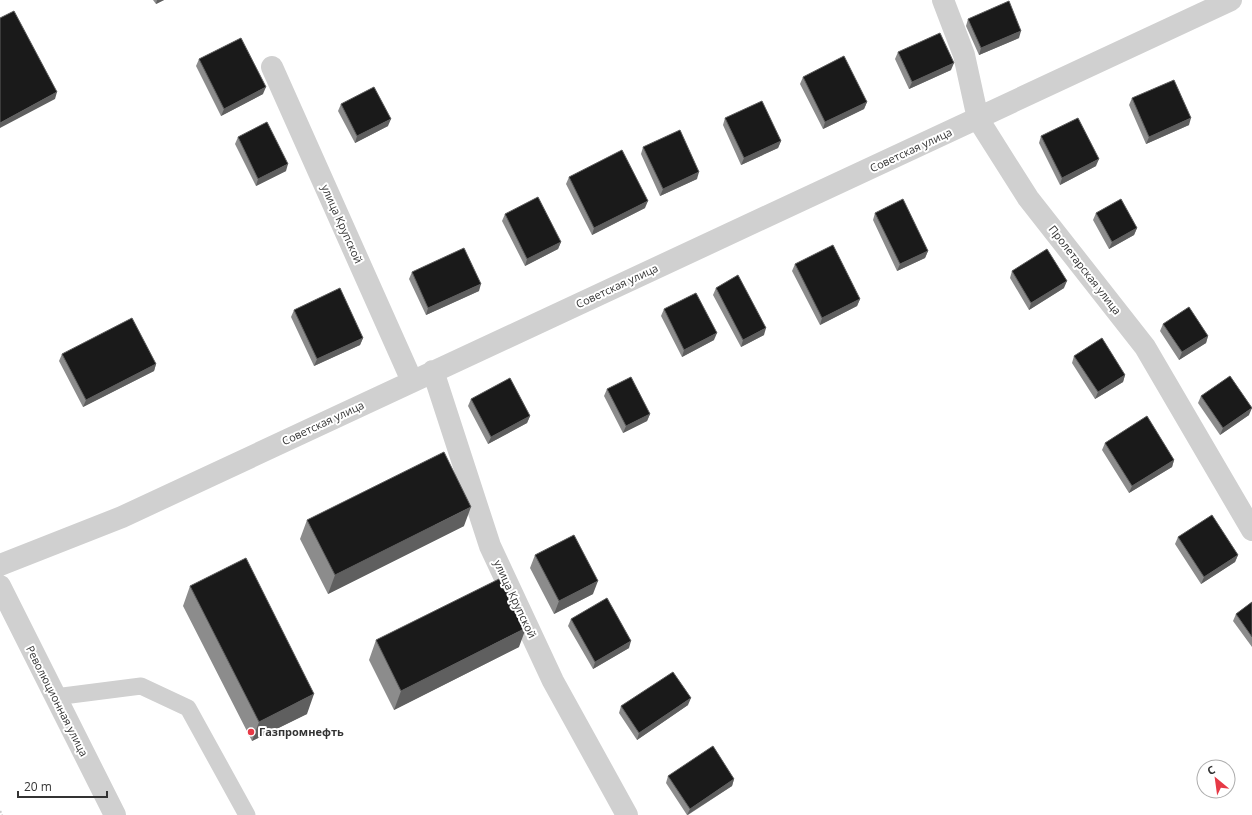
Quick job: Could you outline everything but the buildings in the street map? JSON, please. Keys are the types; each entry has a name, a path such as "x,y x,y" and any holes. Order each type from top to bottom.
{"street":[{"name":"Пролетарская улица","path":"943,0 964,54 978,119 1028,198 1145,347 1252,530"},
{"name":"Советская улица","path":"0,565 122,517 1231,0"},
{"name":"улица Крупской","path":"272,67 412,381"},
{"name":"улица Крупской","path":"433,371 490,546 553,681 627,815"},
{"name":"Революционная улица","path":"0,586 115,815"}],"lane":[{"path":"55,697 141,686 188,708 247,815"}],"path":[{"path":"0,811 2,815"}],"place":[{"name":"Газпромнефть","path":"251,732"}]}
